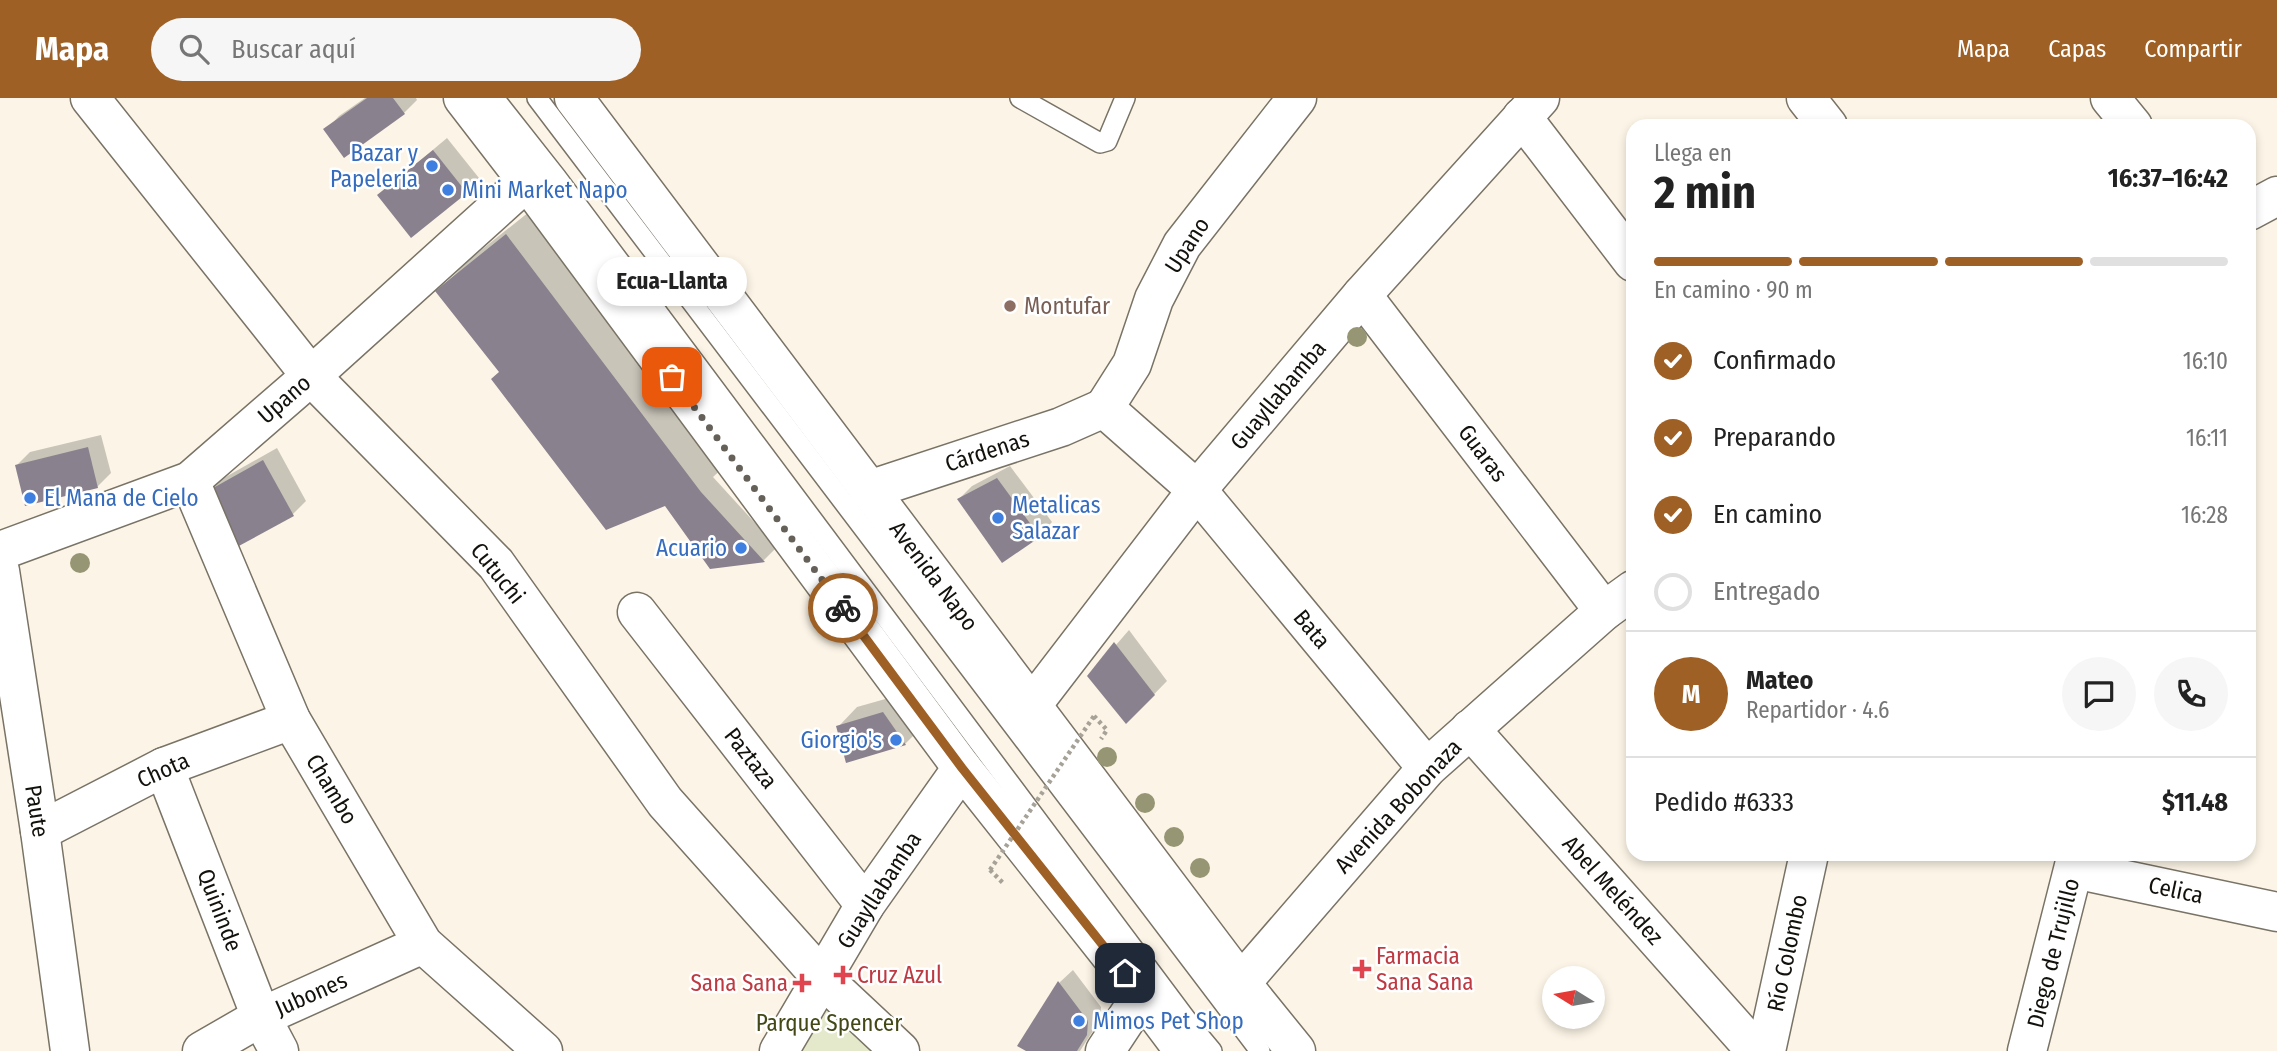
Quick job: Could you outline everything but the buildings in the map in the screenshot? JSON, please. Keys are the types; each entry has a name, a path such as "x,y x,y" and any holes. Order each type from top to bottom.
{"street":[{"name":"Cutuchi","path":"90,98 311,376 496,564 665,803 822,978 900,1051"},
{"path":"463,98 962,768 1184,1051"},
{"name":"Avenida Napo","path":"574,98 1241,982 1296,1051"},
{"name":"Upano","path":"1104,408 1132,364 1154,299 1182,245 1297,98"},
{"path":"1807,98 1823,119"},
{"path":"2110,98 2127,119"},
{"path":"1531,108 1626,251"},
{"name":"Guayllabamba","path":"1032,705 1197,491 1362,295 1531,108"},
{"name":"Upano","path":"0,551 190,481 527,181"},
{"path":"2256,207 2277,196"},
{"name":"Guaras","path":"1362,295 1619,600"},
{"path":"1104,408 1197,491"},
{"name":"Cárdenas","path":"869,490 1061,427 1104,408"},
{"name":"Chambo","path":"190,481 291,720 424,944 543,1051"},
{"name":"Bata","path":"1197,491 1427,768"},
{"name":"Paute","path":"0,571 70,1051"},
{"name":"Avenida Bobonaza","path":"1241,982 1427,768 1619,600"},
{"name":"Paztaza","path":"637,612 865,905"},
{"name":"Chota","path":"40,831 164,767 291,720"},
{"name":"Abel Meléndez","path":"1470,729 1756,1051"},
{"name":"Quininde","path":"164,767 261,1017 279,1051"},
{"name":"Guayllabamba","path":"779,1051 865,905 962,768"},
{"name":"Río Colombo","path":"1766,1051 1807,861"},
{"name":"Celica","path":"2076,861 2277,912"},
{"name":"Diego de Trujillo","path":"2027,1051 2076,861"},
{"name":"Jubones","path":"202,1051 261,1017 424,944"},
{"path":"1105,1051 1142,995"}],"lane":[{"path":"494,98 557,178 1183,1016 1212,1051"},
{"path":"537,98 1260,1051"},
{"path":"1020,98 1100,143 1107,141 1112,134 1125,98"}],"path":[{"path":"990,870 1094,716 1107,730"}],"green space":[{"name":"Parque Spencer","path":"822,978 900,1051 779,1051"}],"way so far":[{"path":"672,377 843,608"}],"place":[{"name":"Bazar y Papeleria","path":"432,166"},
{"name":"Mini Market Napo","path":"448,190"},
{"name":"Montufar","path":"1010,306"},
{"name":"Ecua-Llanta","path":"672,377"},
{"name":"El Mana de Cielo","path":"30,498"},
{"name":"Metalicas Salazar","path":"998,518"},
{"name":"Acuario","path":"741,548"},
{"name":"Giorgio's","path":"896,740"},
{"name":"Farmacia Sana Sana","path":"1362,969"},
{"name":"Cruz Azul","path":"843,975"},
{"name":"Sana Sana","path":"802,983"},
{"name":"Mimos Pet Shop","path":"1079,1021"}],"route":[{"path":"843,608 962,768 1125,973"}]}
